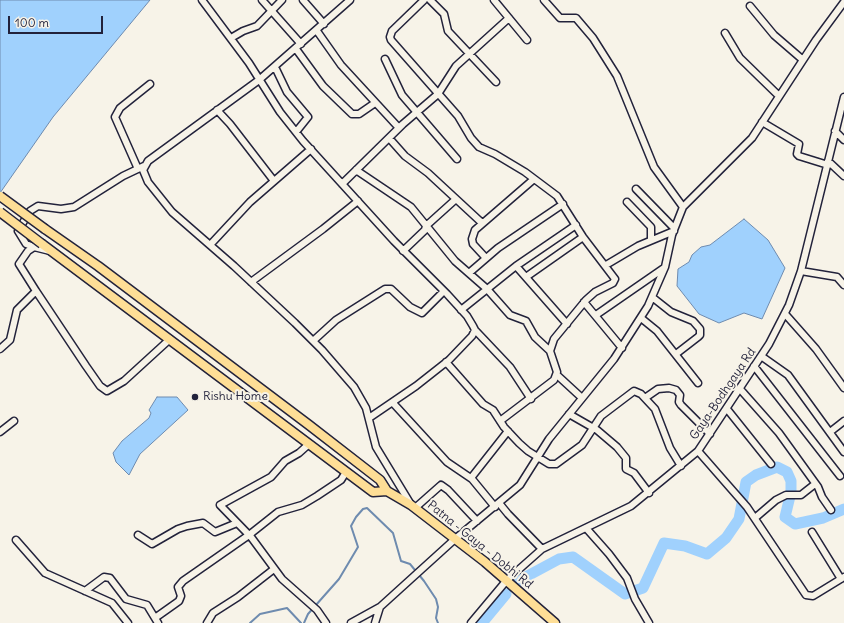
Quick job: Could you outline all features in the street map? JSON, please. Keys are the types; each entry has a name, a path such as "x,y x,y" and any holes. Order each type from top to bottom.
{"main road":[{"path":"0,196 98,266 304,420 380,480 387,491 373,492 54,252 38,245 0,212"},
{"name":"Patna - Gaya - Dobhi Rd","path":"387,491 413,506 507,580 555,623"}],"street":[{"path":"202,0 231,38 280,112 296,132 403,251 461,310 475,330 510,367 531,399"},
{"path":"262,0 301,44"},
{"path":"231,38 243,31 257,26 282,0"},
{"path":"303,0 324,24"},
{"path":"340,0 344,5"},
{"path":"38,245 26,244 18,231 30,211 38,206 61,209 74,207 141,167 259,80 317,31 350,0"},
{"path":"424,0 394,29 390,37 394,45 458,116 471,138 479,147 501,158 555,194 563,204 583,238 606,265 615,281 595,292 584,302 554,339 550,351"},
{"path":"430,0 444,14 448,31 496,82"},
{"path":"494,0 527,40"},
{"path":"544,0 560,18 576,18 581,22 601,50 617,76 649,157 683,207"},
{"path":"351,623 380,607 455,539 520,485 549,439 622,348 641,318 665,267 674,230 683,207 745,147 844,1"},
{"path":"750,6 779,40 804,60"},
{"path":"342,184 417,111 438,94 452,71 509,18"},
{"path":"317,31 341,65 399,128"},
{"path":"725,33 740,58 779,96"},
{"path":"296,49 323,86 352,114 359,114 376,103"},
{"path":"385,59 402,95 457,159"},
{"path":"275,67 291,98 308,117 296,132"},
{"path":"150,84 120,108 115,117 145,176 159,197 172,212 251,282 313,341 359,394 366,408 376,447 413,506 434,489 443,485 477,522"},
{"name":"Gaya-Bodhgaya Rd","path":"471,623 507,580 542,549 624,510 649,493 698,451 740,389 786,315 801,271 835,131 844,101"},
{"path":"217,110 230,124 274,181"},
{"path":"762,122 799,144 797,154 799,156 828,163 844,176"},
{"path":"835,131 844,140"},
{"path":"389,138 405,156 428,173 482,223"},
{"path":"210,245 239,213 311,149"},
{"path":"356,170 367,179 402,200 416,213 449,255 487,289 510,314 526,320 535,337 550,351 557,375 582,398"},
{"path":"485,257 476,248 472,239 475,230 534,179"},
{"path":"636,189 674,230"},
{"path":"403,251 425,230 426,226 456,199"},
{"path":"251,282 358,201"},
{"path":"627,202 651,226 651,240"},
{"path":"469,273 485,257 563,204"},
{"path":"461,310 516,266 576,225"},
{"path":"606,265 625,253 674,230"},
{"path":"526,278 583,238"},
{"path":"38,245 28,251 19,264 86,366 100,386 107,391 124,382 170,339"},
{"path":"516,266 567,324"},
{"path":"596,315 665,267"},
{"path":"801,271 837,277 844,285"},
{"path":"313,341 336,320 385,289 391,289 410,308 422,313 444,291"},
{"path":"0,349 10,340 17,310 36,291"},
{"path":"652,297 671,312 693,321 700,329 700,334 698,337 676,354"},
{"path":"584,302 622,348"},
{"path":"786,315 816,349 844,388"},
{"path":"641,318 657,331 698,383"},
{"path":"369,418 446,362 468,342 475,330"},
{"path":"761,356 788,375 844,452"},
{"path":"446,362 483,404 493,410 508,432 524,448 549,464 556,464 584,443 600,416 634,391 645,398 658,414 670,448 681,466"},
{"path":"754,366 840,476"},
{"path":"500,422 513,410 531,399 554,380 557,375"},
{"path":"645,398 658,389 669,388 676,390 680,395 679,402 710,434"},
{"path":"740,389 775,428 815,484 831,510"},
{"path":"393,402 448,462 471,478 542,549"},
{"path":"727,409 771,464"},
{"path":"569,414 588,426 593,427 624,455 627,462 626,469 634,473 649,493"},
{"path":"830,432 844,421"},
{"path":"0,432 14,422"},
{"path":"471,478 508,432"},
{"path":"309,444 299,453 285,461 272,477 222,503 221,507 249,535 282,579 317,610 326,623"},
{"path":"698,451 747,507 806,595 813,596 842,578 812,532"},
{"path":"85,591 92,584 107,576 126,599 147,605 156,620 179,601 181,596 178,587 183,581 249,535 278,512 302,505 341,480 346,472"},
{"path":"755,518 772,502 786,495 802,495 815,484"},
{"path":"138,535 152,544 178,529 191,525 203,523 215,532 237,523"},
{"path":"586,528 614,560 632,589 634,596 649,623"},
{"path":"16,540 45,573 112,603 128,623"},
{"path":"208,623 213,613 238,597 274,569"},
{"path":"375,623 380,607"}],"water":[{"path":"0,0 150,0 53,117 0,193"},
{"path":"744,219 768,240 785,268 762,319 744,313 719,323 699,314 677,286 678,269 689,262 692,255 701,247 710,245"},
{"path":"157,397 177,397 188,410 140,454 129,475 116,462 113,453 122,441 149,418 151,413 149,410"}],"waterway":[{"path":"518,581 559,559 573,557 625,594 643,588 664,543 685,546 707,554 726,538 739,519 746,482 756,475 777,467 787,472 791,481 791,492 785,517 795,524 823,518 844,509"},
{"path":"304,623 308,614 339,579 358,547 351,526 363,509 367,508 393,533 401,561 410,564 436,599 438,607 436,618 438,623"},
{"path":"482,623 506,594"},
{"path":"250,623 260,614 287,608 301,623"}],"place":[{"name":"Rishu Home","path":"195,397"}]}
